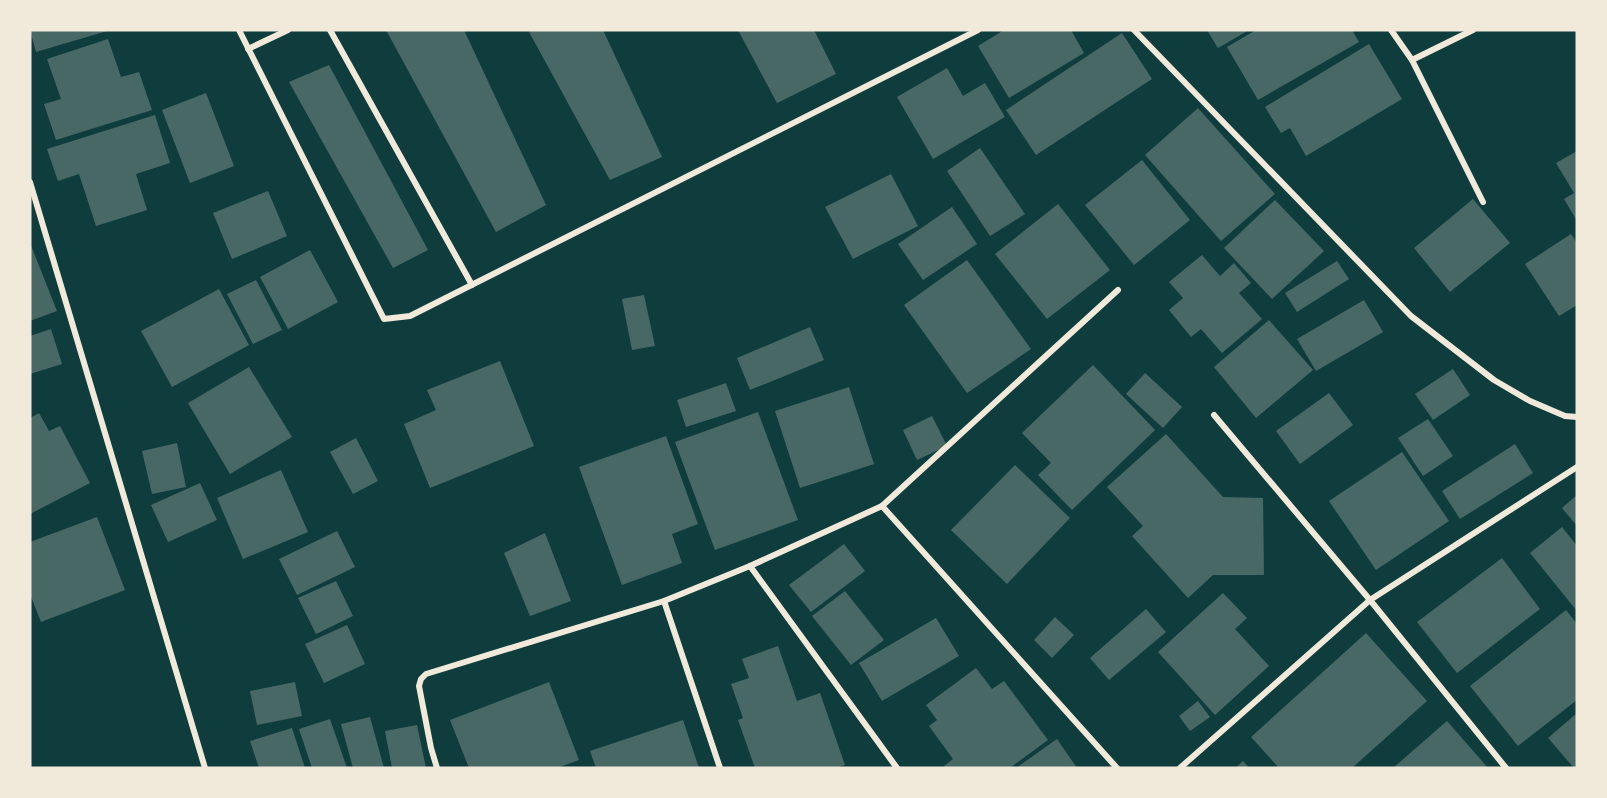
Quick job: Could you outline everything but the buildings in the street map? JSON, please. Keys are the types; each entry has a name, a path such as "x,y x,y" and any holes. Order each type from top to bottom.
{"street":[{"path":"239,30 384,319 410,316 978,30"},
{"path":"249,49 288,30"},
{"path":"330,30 472,285"},
{"path":"1134,30 1411,316 1494,380 1530,401 1565,416 1577,417"},
{"path":"1390,30 1412,60 1483,202"},
{"path":"1412,60 1473,30"},
{"path":"30,182 205,768"},
{"path":"437,768 419,686 426,674 664,601 750,566 882,506 1118,290"},
{"path":"1214,415 1370,600 1506,768"},
{"path":"1180,768 1370,600 1577,467"},
{"path":"882,506 1117,768"},
{"path":"750,566 897,768"},
{"path":"664,601 720,768"}]}
